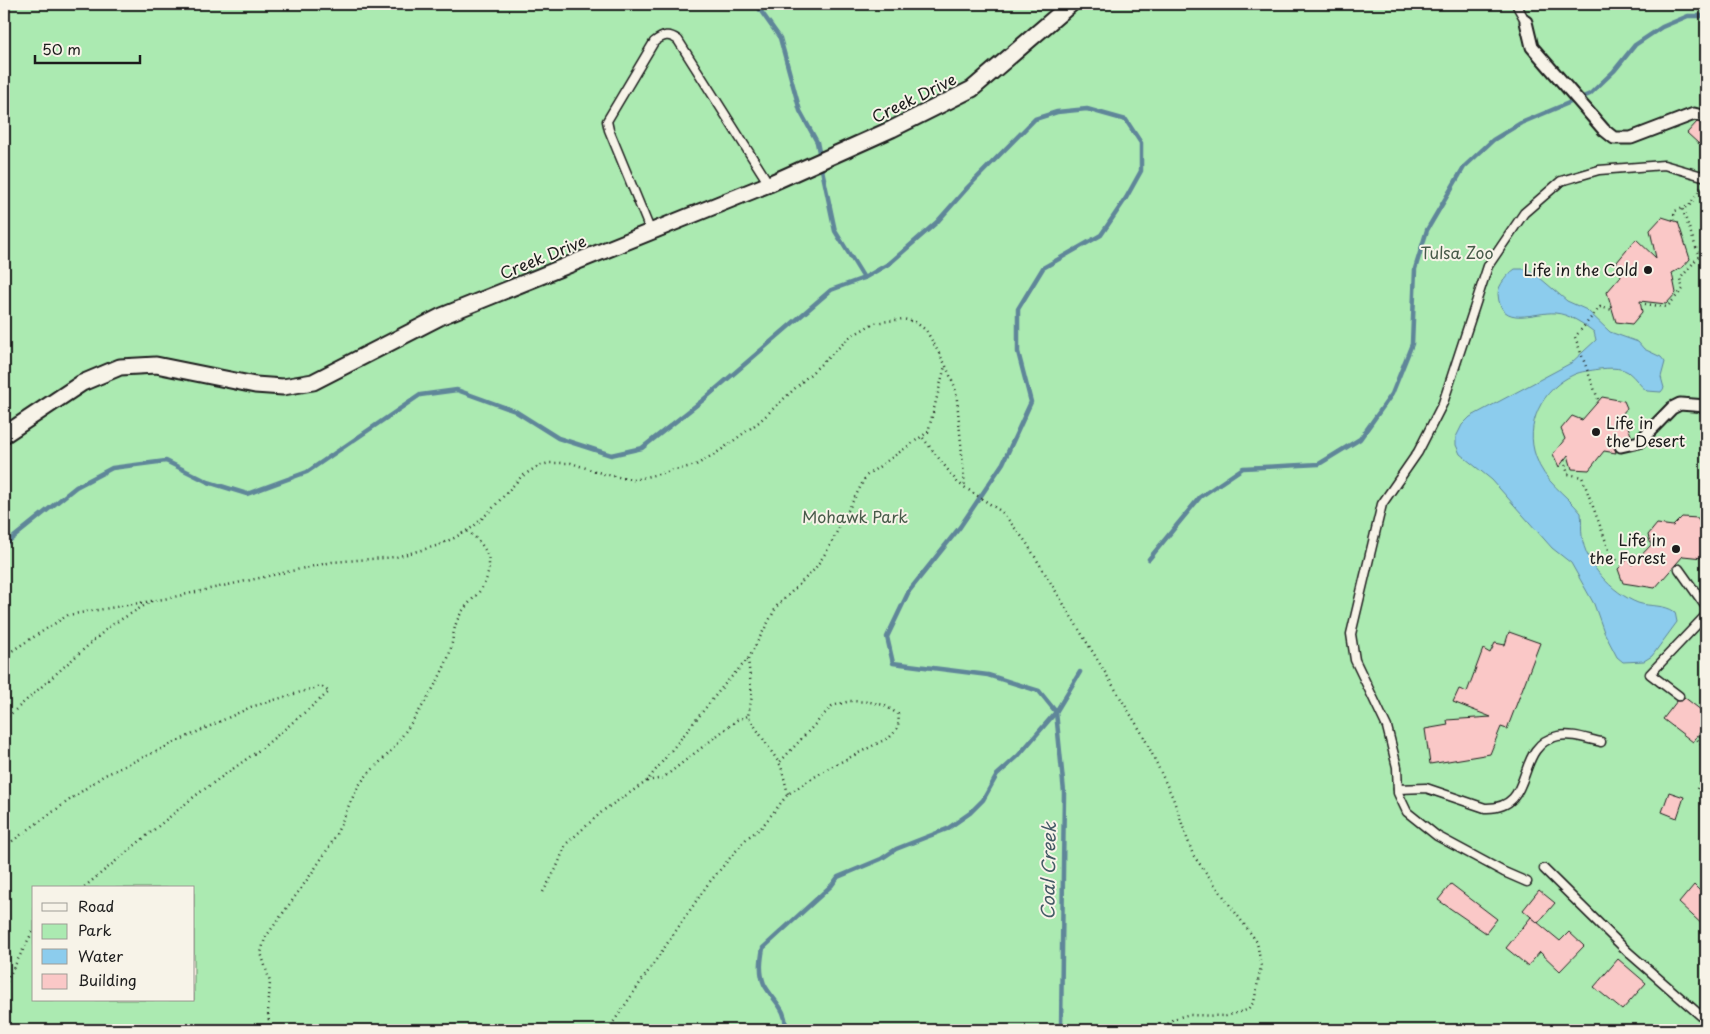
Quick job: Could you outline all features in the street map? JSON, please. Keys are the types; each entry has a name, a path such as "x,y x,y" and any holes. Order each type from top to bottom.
{"street":[{"name":"Creek Drive","path":"4,435 82,383 120,367 156,365 255,386 283,387 312,382 442,316 814,165 972,89 1071,4"},
{"path":"1526,22 1532,47 1604,130 1614,138 1631,138 1694,114 1706,117"},
{"path":"1621,446 1638,442 1672,408 1680,404 1706,406"}],"lane":[{"path":"1516,4 1526,22"},
{"path":"651,232 608,130 607,121 654,42 662,36 672,35 678,40 769,184"},
{"path":"1527,882 1437,836 1407,812 1398,789 1397,766 1387,726 1355,660 1351,634 1382,504 1418,452 1443,403 1488,266 1524,213 1560,181 1599,170 1664,164 1706,177"},
{"path":"1679,569 1706,607"},
{"path":"1679,696 1650,674 1706,615"},
{"path":"1398,789 1426,788 1485,808 1494,809 1512,801 1518,794 1528,762 1535,750 1546,740 1559,736 1573,735 1601,742"},
{"path":"1544,870 1628,952 1700,1015"}],"path":[{"path":"1673,220 1675,211 1689,206 1706,181"},
{"path":"1706,193 1706,222"},
{"path":"1645,304 1667,307 1683,289 1680,279 1699,256 1682,208"},
{"path":"1598,399 1575,337 1600,307 1612,310"},
{"path":"4,656 68,615 153,601 323,564 396,557 436,546 467,530 490,511 521,476 538,466 549,463 571,463 604,474 633,480 696,465 760,422 850,337 874,323 902,319 915,322 926,330 945,364 955,387 965,487"},
{"path":"543,892 556,869 566,844 604,810 646,782 724,685 748,659 777,606 814,570 866,476 923,438 928,432 945,364"},
{"path":"923,438 946,469 965,487 1002,512 1016,529 1143,735 1173,798 1193,855 1257,942 1261,966 1254,1002 1247,1010 1226,1016 1187,1015 1173,1019 1162,1030"},
{"path":"1564,460 1568,474 1582,477 1612,558 1624,563"},
{"path":"270,1030 268,1014 270,982 261,953 265,938 332,842 360,785 371,770 387,757 422,706 448,657 457,622 465,607 477,598 485,584 489,567 488,554 476,537 467,530"},
{"path":"4,720 110,626 153,601"},
{"path":"748,659 752,696 748,716 778,763 788,794"},
{"path":"4,847 103,776 251,706 321,686 329,692 303,716 195,796 85,886"},
{"path":"608,1030 708,884 747,838 761,828 788,794 827,769 890,738 900,721 898,714 884,705 870,702 850,702 832,706 778,763"},
{"path":"646,782 663,778 737,720 748,716"},
{"path":"1706,728 1697,739 1706,751"},
{"path":"1706,770 1697,788 1706,790"},
{"path":"4,986 32,933"}],"green space":[{"name":"Mohawk Park","path":"4,4 1706,4 1706,1030 4,1030"}],"water":[{"path":"1515,269 1525,269 1533,272 1567,301 1587,310 1610,332 1638,342 1644,349 1661,357 1665,362 1661,377 1664,388 1661,392 1647,391 1631,374 1621,369 1599,369 1573,375 1552,389 1538,409 1532,433 1536,457 1544,473 1581,513 1584,547 1588,557 1601,576 1619,592 1638,603 1671,609 1675,612 1677,622 1652,656 1644,661 1623,662 1617,657 1604,632 1594,604 1571,563 1552,548 1492,480 1460,454 1456,445 1456,437 1462,425 1470,417 1571,363 1596,340 1594,332 1566,315 1547,313 1520,316 1505,312 1500,305 1498,291 1504,280"}],"building":[{"path":"1697,122 1706,125 1706,136 1699,144 1687,133"},
{"name":"Life in the Cold","path":"1662,217 1678,222 1690,259 1683,267 1672,273 1676,293 1666,304 1640,301 1642,312 1632,324 1616,322 1607,292 1621,276 1617,262 1636,239 1656,258 1650,230"},
{"name":"Life in the Desert","path":"1602,397 1624,401 1627,408 1623,413 1631,435 1616,440 1614,444 1616,453 1604,451 1589,470 1572,469 1568,455 1559,467 1553,454 1565,439 1561,429 1572,416 1582,420"},
{"name":"Life in the Forest","path":"1682,517 1698,518 1706,541 1706,553 1703,558 1683,556 1655,588 1623,583 1618,569 1629,558 1632,565 1651,545 1648,535 1657,524 1673,526"},
{"path":"1509,632 1540,643 1507,729 1501,727 1490,754 1430,764 1425,729 1448,725 1447,720 1491,717 1453,702 1459,689 1467,692 1483,649 1490,653 1495,643 1505,645"},
{"path":"1684,697 1706,714 1706,724 1693,742 1663,719 1677,701 1682,701"},
{"path":"1669,792 1684,797 1677,818 1662,812"},
{"path":"1451,884 1497,919 1486,933 1438,900"},
{"path":"1694,885 1706,897 1706,928 1679,903"},
{"path":"1539,890 1555,903 1538,923 1523,910"},
{"path":"1531,917 1560,941 1569,932 1584,946 1560,971 1540,952 1528,966 1506,948"},
{"path":"1618,959 1646,983 1622,1010 1594,987"}],"waterway":[{"path":"753,4 758,7 780,38 800,111 817,142 820,157"},
{"path":"1149,559 1200,497 1243,468 1319,464 1360,439 1392,394 1412,344 1415,269 1427,230 1464,167 1493,140 1521,123 1590,94 1614,71 1635,45 1662,27 1688,16 1706,16"},
{"path":"4,545 76,487 112,468 166,461 208,482 247,494 307,472 420,395 457,390 515,411 558,438 611,455 642,448 703,400 831,290 864,278 890,263 937,222 968,187 1035,119 1057,112 1087,109 1126,120 1141,143 1141,171 1126,198 1101,235 1043,268 1018,309 1018,352 1031,402 1003,463 960,527 909,591 887,637 893,663 988,675 1039,691 1056,712"},
{"path":"821,165 835,231 864,278"},
{"path":"785,1030 785,1017 762,979 763,948 832,885 838,877 881,859 896,849 947,829 970,813 983,800 997,775 1018,756 1056,712 1080,672"},
{"name":"Coal Creek","path":"1056,712 1064,792 1061,1030"}],"place":[{"name":"Life in the Cold","path":"1648,270"},
{"name":"Life in the Desert","path":"1596,432"},
{"name":"Life in the Forest","path":"1676,549"}],"park label":[{"name":"Tulsa Zoo","path":"1457,253"}]}
